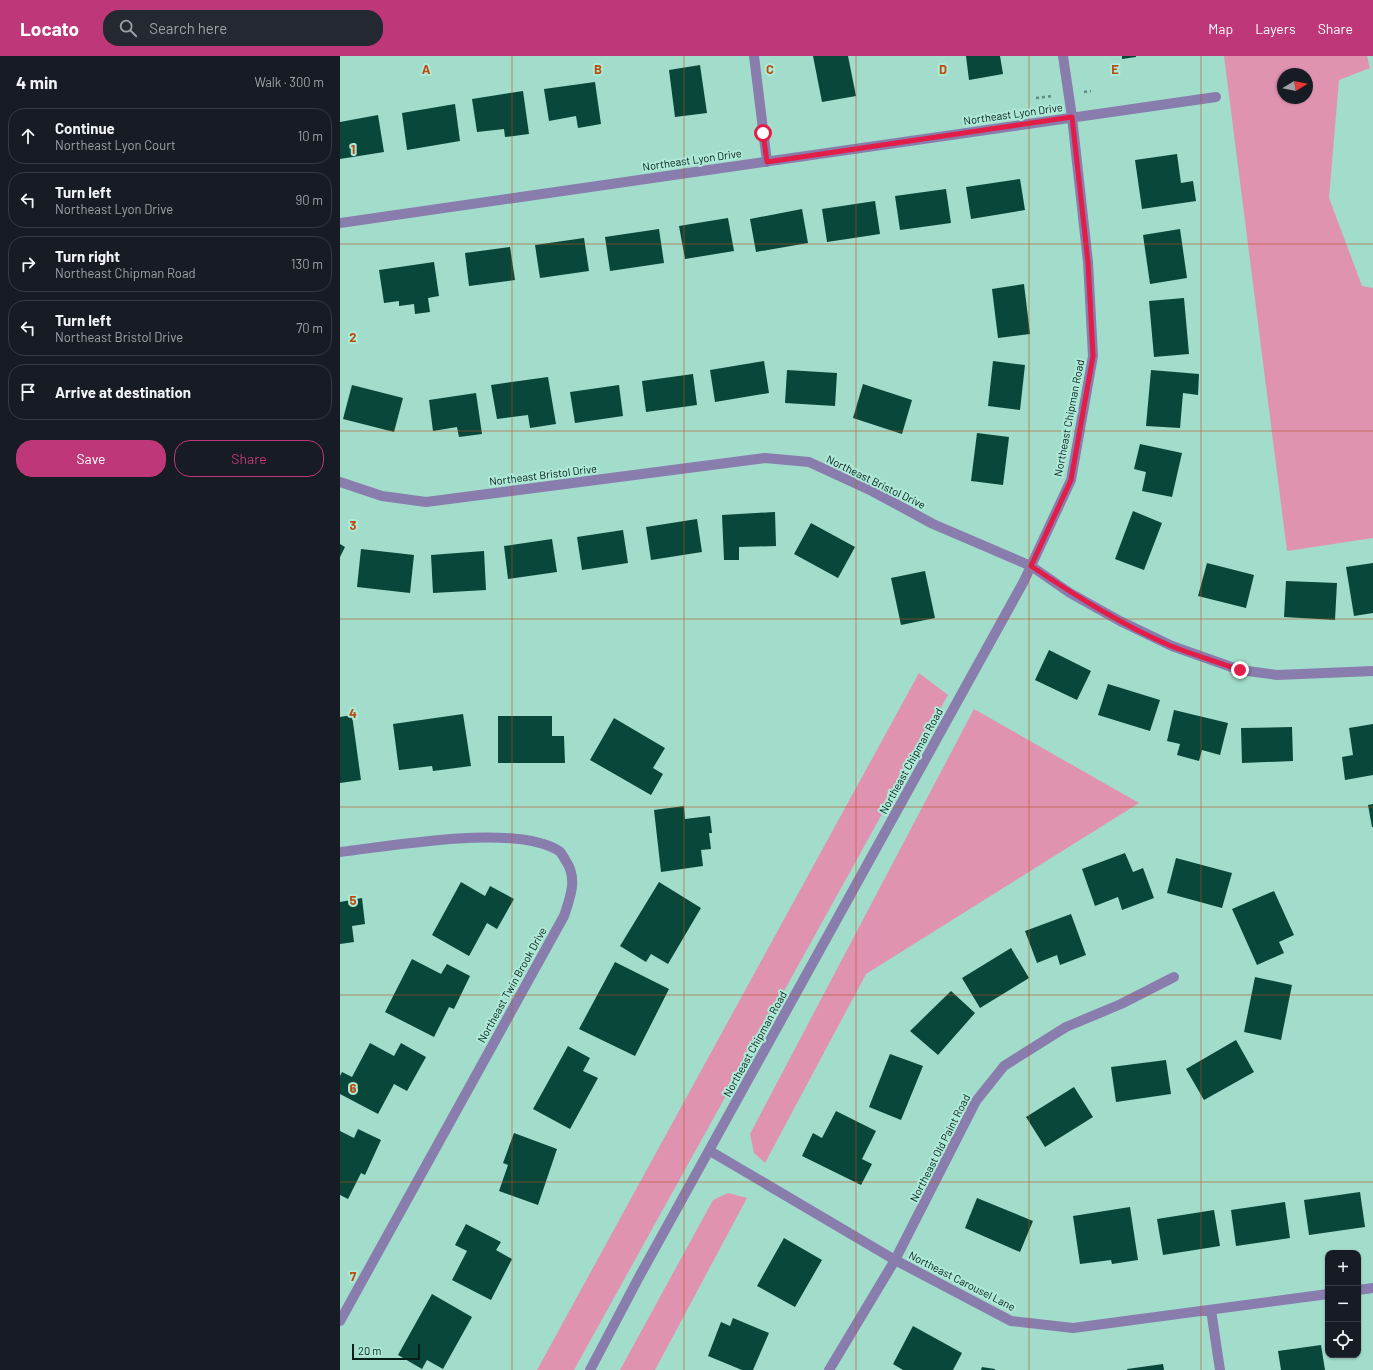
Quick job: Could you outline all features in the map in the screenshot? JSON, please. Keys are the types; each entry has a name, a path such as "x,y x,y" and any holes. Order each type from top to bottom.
{"street":[{"path":"754,56 767,162"},
{"name":"Northeast Chipman Road","path":"590,1370 1031,566 1071,480 1093,356 1088,262 1072,117 1063,56"},
{"path":"1072,117 1216,97"},
{"name":"Northeast Lyon Drive","path":"340,223 1072,117"},
{"name":"Northeast Bristol Drive","path":"340,482 382,496 426,502 765,458 809,462 872,491 933,524 1031,566 1070,592 1120,621 1172,646 1240,670 1277,675 1373,671"},
{"name":"Northeast Twin Brook Drive","path":"340,852 452,839 497,838 533,841 560,852 568,864 573,879 572,895 564,916 340,1321"},
{"name":"Northeast Old Paint Road","path":"829,1370 895,1260 976,1101 1004,1066 1066,1027 1121,1004 1174,977"},
{"name":"Northeast Carousel Lane","path":"710,1151 895,1260 1011,1321 1073,1328 1325,1294"},
{"path":"1361,1290 1373,1288"},
{"path":"1210,1310 1220,1370"}],"shaded area":[{"path":"1224,56 1367,56 1370,68 1339,80 1329,198 1362,286 1373,288 1373,538 1287,551"},
{"path":"919,673 948,695 574,1370 537,1370"},
{"path":"974,709 1139,803 866,974 765,1163 754,1153 750,1134"},
{"path":"728,1193 747,1198 655,1370 620,1370 713,1200"}],"building":[{"path":"813,56 848,56 856,96 822,102"},
{"path":"966,56 1000,56 1003,74 969,80"},
{"path":"1122,56 1136,56 1136,57 1122,59"},
{"path":"700,65 707,113 675,117 669,70"},
{"path":"595,82 601,124 578,128 576,116 549,121 544,89"},
{"path":"523,91 529,134 505,137 504,129 477,132 472,99"},
{"path":"455,104 460,141 407,150 402,113"},
{"path":"378,115 384,152 340,159 340,122"},
{"path":"1177,154 1181,183 1193,181 1196,201 1142,209 1135,160"},
{"path":"1020,179 1025,210 971,219 966,187"},
{"path":"946,189 951,223 900,230 895,196"},
{"path":"875,201 880,234 827,242 822,209"},
{"path":"802,209 808,243 756,252 750,219"},
{"path":"728,218 734,251 685,259 679,226"},
{"path":"659,229 664,263 610,271 605,237"},
{"path":"1180,229 1187,278 1150,284 1143,235"},
{"path":"584,238 589,271 540,278 535,245"},
{"path":"510,247 515,280 469,286 465,253"},
{"path":"434,262 439,296 428,298 430,312 415,314 414,304 399,306 399,301 384,303 379,270"},
{"path":"1024,284 1030,334 998,338 992,289"},
{"path":"1184,298 1189,354 1154,357 1149,301"},
{"path":"764,361 769,393 715,402 710,370"},
{"path":"993,361 1025,365 1020,410 988,406"},
{"path":"787,370 837,373 835,406 785,403"},
{"path":"1151,370 1199,374 1198,395 1183,393 1180,428 1146,426"},
{"path":"693,374 697,405 646,412 642,381"},
{"path":"548,377 556,424 530,428 528,415 497,419 491,385"},
{"path":"863,384 912,400 902,434 853,418"},
{"path":"352,385 403,398 394,432 343,419"},
{"path":"619,385 623,416 575,423 570,392"},
{"path":"476,393 482,434 459,437 457,427 433,431 429,400"},
{"path":"977,433 1009,437 1003,485 971,481"},
{"path":"1140,444 1182,453 1172,497 1142,491 1146,472 1134,469"},
{"path":"1133,511 1162,523 1144,570 1115,559"},
{"path":"775,512 776,546 739,547 739,560 724,560 722,515"},
{"path":"697,519 702,552 651,560 646,527"},
{"path":"811,523 855,547 838,578 794,554"},
{"path":"623,530 628,563 582,570 577,537"},
{"path":"552,539 557,572 508,579 504,546"},
{"path":"340,544 345,547 340,557"},
{"path":"361,549 414,555 410,593 357,587"},
{"path":"484,551 486,590 433,593 431,555"},
{"path":"1207,563 1254,575 1246,608 1198,596"},
{"path":"1373,563 1373,613 1354,616 1346,567"},
{"path":"925,571 935,618 901,625 891,578"},
{"path":"1286,581 1337,583 1335,620 1284,617"},
{"path":"1049,650 1091,671 1077,700 1035,680"},
{"path":"1108,684 1160,700 1150,731 1098,715"},
{"path":"1174,710 1228,723 1220,755 1202,750 1199,761 1177,755 1180,744 1167,741"},
{"path":"463,714 471,766 433,771 432,766 399,770 393,724"},
{"path":"352,715 361,780 340,783 340,717"},
{"path":"498,716 552,716 552,736 564,736 565,763 498,763"},
{"path":"614,718 665,748 653,768 663,774 651,795 590,760"},
{"path":"1373,724 1373,775 1345,780 1342,757 1353,755 1349,728"},
{"path":"1292,727 1293,761 1242,763 1241,728"},
{"path":"1373,804 1373,827 1372,827 1368,805"},
{"path":"684,806 685,819 710,816 712,833 709,833 711,849 701,850 703,866 661,872 654,810"},
{"path":"1125,853 1133,872 1143,868 1154,898 1122,910 1118,897 1095,906 1082,869"},
{"path":"1176,858 1232,873 1222,908 1167,893"},
{"path":"461,882 485,896 490,886 514,899 497,929 487,923 469,956 432,935"},
{"path":"659,882 701,908 668,964 651,954 646,962 620,946"},
{"path":"1274,891 1294,935 1279,942 1284,953 1257,965 1232,909"},
{"path":"362,898 365,924 352,926 354,942 340,944 340,902"},
{"path":"1071,914 1086,955 1060,965 1057,955 1037,963 1025,931"},
{"path":"1011,948 1029,978 980,1008 962,978"},
{"path":"412,959 441,974 447,964 470,976 454,1009 449,1007 434,1037 385,1012"},
{"path":"615,962 669,989 635,1056 579,1029"},
{"path":"1255,977 1292,985 1281,1040 1244,1032"},
{"path":"951,991 975,1013 938,1055 910,1031"},
{"path":"1236,1040 1254,1072 1204,1100 1186,1069"},
{"path":"370,1043 394,1056 401,1043 426,1057 407,1091 394,1084 378,1114 340,1094 340,1076 342,1072 352,1077"},
{"path":"568,1046 590,1058 583,1071 598,1078 570,1129 533,1109"},
{"path":"890,1054 923,1066 901,1120 869,1107"},
{"path":"1166,1060 1171,1094 1116,1102 1111,1067"},
{"path":"1074,1087 1093,1117 1045,1147 1026,1117"},
{"path":"836,1111 876,1131 862,1159 872,1164 861,1185 802,1156 813,1133 822,1138"},
{"path":"358,1129 381,1140 365,1175 361,1173 348,1199 340,1195 340,1131 354,1138"},
{"path":"514,1133 557,1149 538,1205 499,1191 508,1165 503,1163"},
{"path":"1360,1192 1365,1227 1309,1235 1304,1200"},
{"path":"977,1198 1033,1221 1020,1252 965,1228"},
{"path":"1285,1202 1290,1238 1236,1246 1231,1210"},
{"path":"1130,1207 1138,1260 1112,1264 1111,1260 1080,1264 1073,1216"},
{"path":"1214,1210 1220,1246 1163,1255 1157,1219"},
{"path":"466,1224 501,1242 496,1250 512,1259 491,1300 452,1280 467,1251 455,1245"},
{"path":"784,1238 822,1260 795,1307 757,1286"},
{"path":"432,1294 472,1317 443,1369 427,1360 422,1369 398,1355"},
{"path":"733,1318 769,1333 753,1370 742,1370 708,1356 721,1322 730,1326"},
{"path":"913,1326 962,1353 953,1370 903,1370 893,1364"},
{"path":"1321,1345 1325,1370 1281,1370 1278,1351"},
{"path":"1163,1364 1164,1370 1127,1370 1127,1369"},
{"path":"982,1367 995,1369 995,1370 981,1370"}],"route":[{"path":"763,133 767,162 1072,117 1088,262 1093,356 1071,480 1031,566 1070,592 1120,621 1172,646 1240,670"}]}
